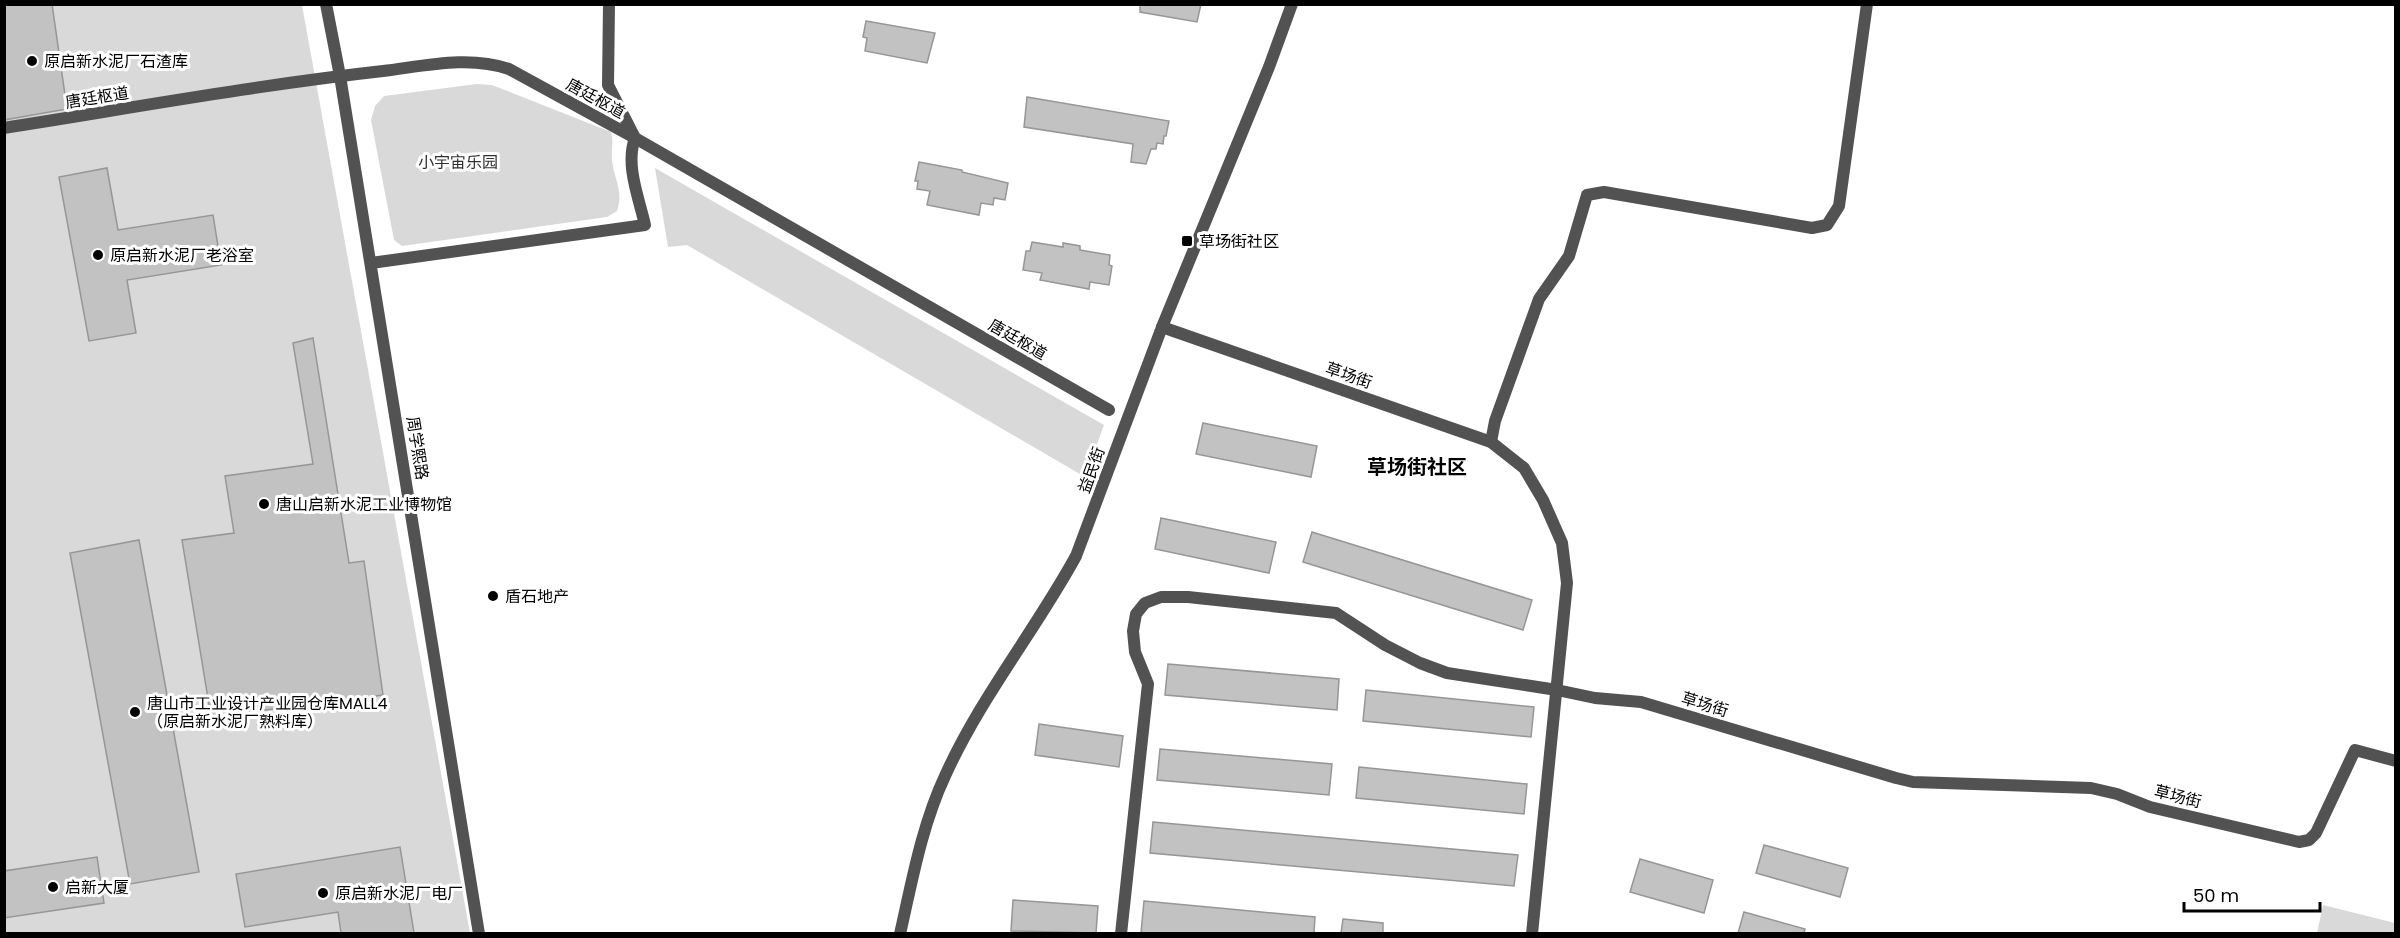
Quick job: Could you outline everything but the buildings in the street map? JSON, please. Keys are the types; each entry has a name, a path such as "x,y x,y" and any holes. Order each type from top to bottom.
{"street":[{"name":"周学熙路","path":"327,4 479,933"},
{"path":"371,263 645,225 631,164 630,151 635,138 608,85 609,4"},
{"name":"益民街","path":"900,933 919,849 944,776 992,690 1057,590 1076,556 1162,327 1269,67 1292,4"},
{"path":"1491,442 1495,421 1539,300 1569,256 1587,195 1604,192 1812,228 1827,225 1839,206 1867,4"},
{"name":"唐廷枢道","path":"4,128 340,76 469,62 494,63 635,138 1109,410"},
{"name":"草场街","path":"1162,327 1491,442 1524,468 1543,500 1562,543 1567,583 1557,690 1595,698 1641,702 1913,782 2091,788 2117,794 2150,807 2299,842 2309,840 2316,833 2355,750 2396,761"},
{"path":"1120,933 1148,684 1135,652 1133,631 1136,614 1145,603 1161,597 1188,597 1336,613 1385,645 1420,663 1448,673 1557,690 1532,933"}],"green space":[{"path":"5,5 302,5 470,933 5,934"},
{"name":"小宇宙乐园","path":"477,84 492,85 611,132 612,160 619,191 617,211 607,217 402,246 394,240 371,120 375,106 384,96"},
{"path":"655,168 1104,425 1085,477 687,245 668,247"},
{"path":"2323,905 2395,923 2395,933 2317,933"}],"place":[{"name":"原启新水泥厂石渣库","path":"32,61"},
{"name":"草场街社区","path":"1187,241"},
{"name":"原启新水泥厂老浴室","path":"98,255"},
{"name":"唐山启新水泥工业博物馆","path":"264,504"},
{"name":"盾石地产","path":"493,596"},
{"name":"唐山市工业设计产业园仓库MALL4 （原启新水泥厂熟料库）","path":"135,712"},
{"name":"启新大厦","path":"53,887"},
{"name":"原启新水泥厂电厂","path":"323,893"}],"district":[{"name":"草场街社区","path":"1417,467"}]}
